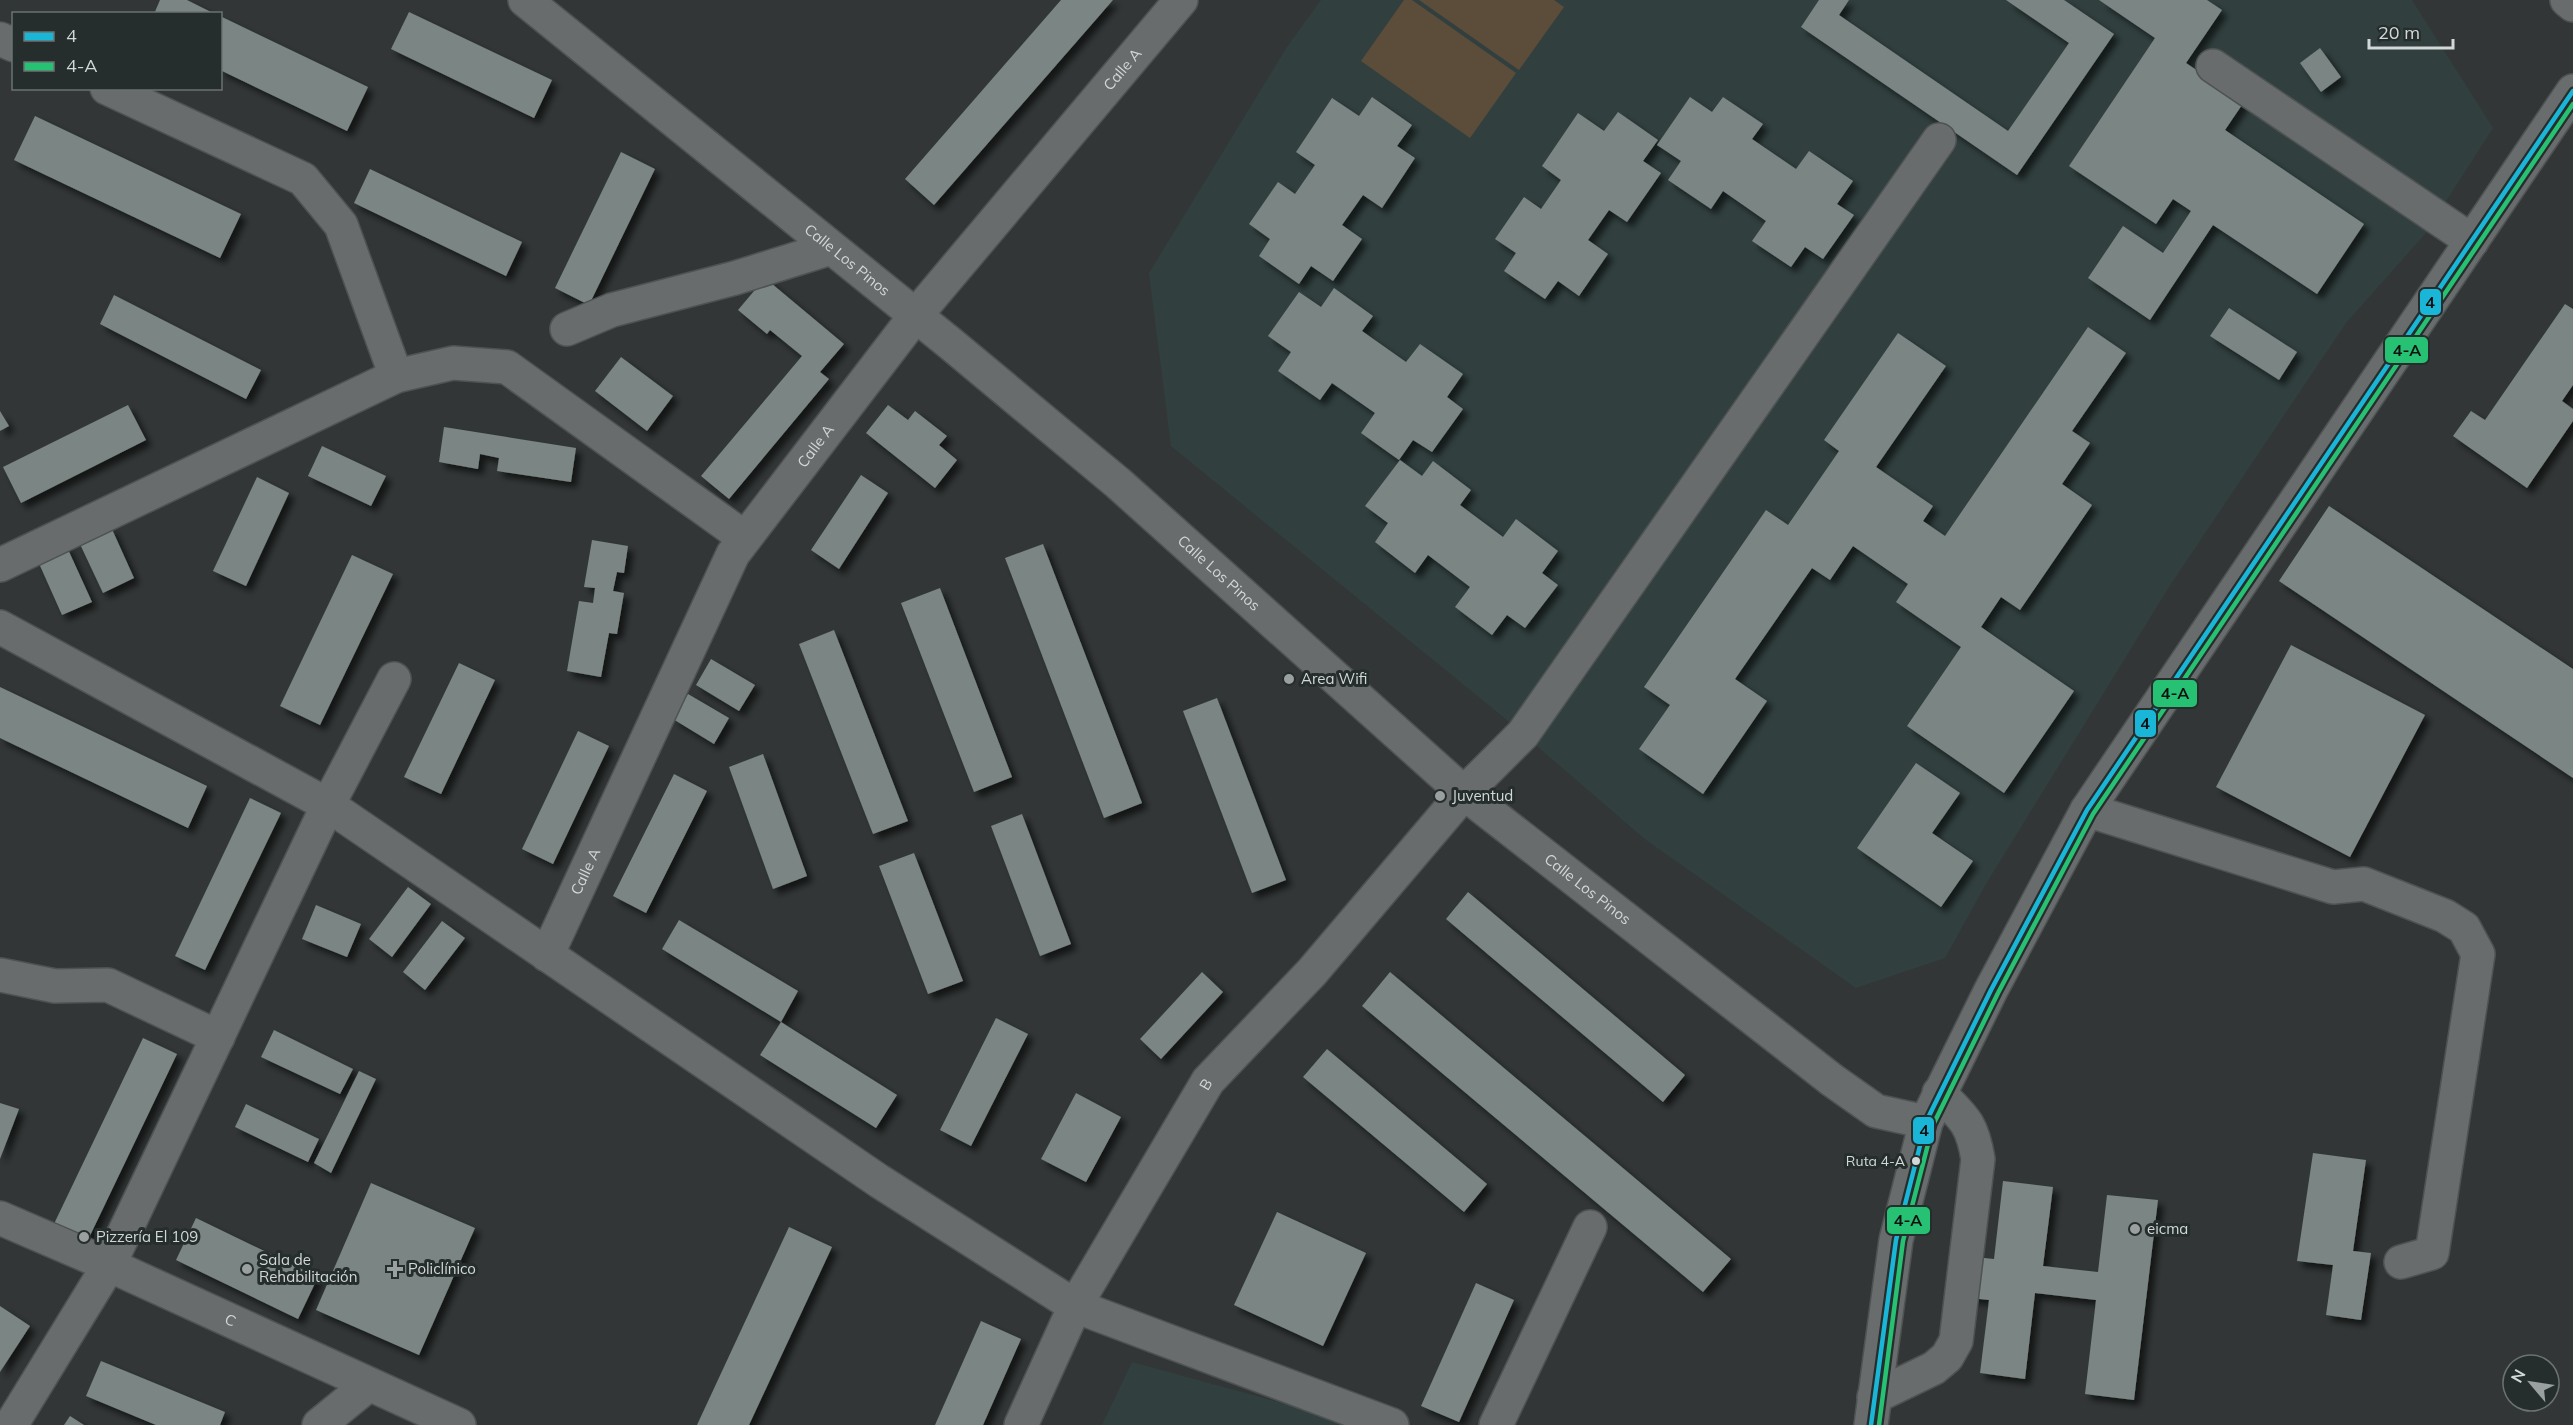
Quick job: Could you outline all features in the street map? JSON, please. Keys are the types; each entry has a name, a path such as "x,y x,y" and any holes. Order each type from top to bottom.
{"street":[{"name":"Calle Los Pinos","path":"525,0 916,315 1118,483 1464,793 1832,1080 1876,1111 1926,1122"},
{"name":"Calle A","path":"547,955 733,554 916,315 1181,0"},
{"path":"2567,0 2573,5"},
{"path":"2213,66 2472,241"},
{"path":"111,90 303,178 341,225 396,376"},
{"path":"1872,1411 1896,1240 1926,1122 2087,810 2573,91"},
{"name":"B","path":"1021,1425 1075,1305 1208,1081 1312,972 1464,793 1523,734 1939,140"},
{"path":"567,329 612,310 735,278 831,248"},
{"path":"0,565 396,376 453,363 507,368 745,538"},
{"path":"0,627 328,805 879,1181 1075,1305 1392,1425"},
{"path":"11,1425 109,1265 328,805 394,679"},
{"path":"2087,810 2333,887 2364,884 2445,916 2464,928 2478,954 2432,1252 2401,1262"},
{"path":"0,975 56,986 108,985 218,1037"},
{"path":"1872,1411 1934,1368 1947,1357 1956,1341 1978,1160 1974,1136 1964,1118 1939,1093"},
{"name":"C","path":"0,1218 109,1265 459,1425"},
{"path":"1496,1425 1590,1227"},
{"path":"319,1425 368,1385"}],"shaded area":[{"path":"1321,0 2412,0 2493,128 2425,234 2346,323 2169,587 1986,884 1945,958 1856,988 1646,840 1502,716 1171,446 1149,273 1287,47"},
{"path":"1404,0 1412,0 1516,73 1470,138 1361,61"},
{"path":"1419,0 1554,0 1564,7 1519,70"},
{"path":"1132,1362 1362,1425 1102,1425"}],"building":[{"path":"160,0 187,0 211,12 155,12"},
{"path":"1061,0 1113,0 934,205 905,179"},
{"path":"1819,0 1849,0 1839,15 2008,131 2069,43 2006,0 2064,0 2114,34 2017,175 1801,27"},
{"path":"2099,0 2207,0 2222,10 2186,63 2244,102 2225,130 2364,224 2317,294 2213,225 2150,320 2088,278 2123,226 2163,253 2191,211 2173,199 2156,224 2069,166 2155,38"},
{"path":"409,12 552,80 534,118 391,49"},
{"path":"222,17 368,87 347,131 222,71"},
{"path":"2320,48 2341,77 2321,92 2300,63"},
{"path":"1372,97 1412,125 1397,146 1415,158 1382,208 1363,195 1342,225 1362,239 1333,281 1311,266 1299,284 1259,256 1270,239 1249,224 1278,182 1295,194 1315,165 1296,152 1332,98 1359,116"},
{"path":"1690,97 1712,112 1723,97 1763,124 1752,139 1796,169 1809,151 1853,181 1837,204 1854,215 1823,259 1805,247 1791,267 1752,241 1766,221 1723,191 1711,209 1668,180 1681,161 1657,145"},
{"path":"1618,112 1658,140 1643,161 1661,173 1627,222 1609,210 1588,240 1608,254 1579,296 1558,281 1545,299 1504,271 1516,253 1495,239 1524,197 1541,209 1561,180 1542,166 1578,113 1604,131"},
{"path":"35,116 241,214 220,258 14,160"},
{"path":"621,152 655,169 589,305 555,288"},
{"path":"370,169 522,242 506,276 354,203"},
{"path":"765,278 844,344 820,372 829,379 729,499 701,476 802,356 770,330 767,334 738,310"},
{"path":"1334,288 1373,316 1362,331 1406,362 1420,344 1463,374 1447,397 1463,409 1432,452 1413,440 1399,460 1361,433 1375,413 1332,383 1320,400 1278,371 1291,352 1268,336 1299,292 1321,307"},
{"path":"114,295 261,370 246,399 100,324"},
{"path":"2565,304 2573,309 2573,385 2562,401 2573,409 2573,421 2527,488 2453,436 2471,411 2485,420"},
{"path":"2229,308 2297,352 2279,380 2210,336"},
{"path":"2088,327 2126,353 2072,431 2090,443 2062,484 2092,505 2020,610 2001,597 1981,627 2074,691 2004,793 1907,726 1961,647 1896,602 1908,584 1853,546 1830,580 1812,568 1735,679 1767,701 1703,794 1639,749 1670,705 1644,687 1766,510 1788,525 1839,451 1824,440 1898,333 1946,366 1876,467 1933,506 1923,521 1945,536"},
{"path":"621,357 673,396 647,431 595,391"},
{"path":"128,405 146,440 21,503 3,467"},
{"path":"888,405 908,420 915,411 947,436 939,445 957,460 935,488 866,433"},
{"path":"0,411 9,426 0,431"},
{"path":"444,427 576,448 571,482 497,471 499,458 480,454 478,469 439,462"},
{"path":"322,446 386,476 371,506 308,476"},
{"path":"1400,460 1422,476 1433,461 1471,490 1460,505 1503,537 1516,519 1558,551 1542,573 1558,585 1525,628 1507,615 1492,635 1455,607 1470,587 1428,555 1415,573 1375,542 1388,523 1365,506"},
{"path":"861,475 888,493 839,569 811,550"},
{"path":"257,477 289,493 246,586 213,571"},
{"path":"2329,506 2573,669 2573,778 2279,581"},
{"path":"111,527 134,578 103,593 79,542"},
{"path":"592,540 628,546 624,573 617,572 613,591 624,593 617,634 609,633 601,677 567,671 579,601 593,603 595,588 584,587"},
{"path":"1043,544 1142,803 1104,818 1005,558"},
{"path":"66,545 92,602 62,615 37,559"},
{"path":"352,555 393,574 320,725 280,706"},
{"path":"940,588 1012,777 974,792 901,603"},
{"path":"834,630 908,821 873,834 799,644"},
{"path":"2291,645 2425,715 2350,857 2216,787"},
{"path":"711,659 755,685 739,711 696,685"},
{"path":"459,663 495,680 441,794 404,777"},
{"path":"0,687 207,786 188,828 0,738"},
{"path":"688,694 729,718 714,744 673,719"},
{"path":"1217,698 1286,880 1252,893 1183,711"},
{"path":"578,731 609,746 553,864 522,849"},
{"path":"763,754 807,876 773,889 729,767"},
{"path":"1916,763 1960,793 1932,833 1973,861 1941,907 1857,848"},
{"path":"674,774 707,791 646,913 613,896"},
{"path":"250,798 281,813 205,970 175,956"},
{"path":"1022,814 1071,944 1040,956 991,826"},
{"path":"914,853 963,981 928,994 879,866"},
{"path":"408,887 431,904 392,957 369,939"},
{"path":"1468,892 1685,1075 1663,1102 1446,919"},
{"path":"316,905 361,924 347,957 302,939"},
{"path":"679,920 798,991 781,1022 662,949"},
{"path":"442,921 465,938 425,990 403,972"},
{"path":"1202,972 1223,992 1161,1059 1140,1039"},
{"path":"1390,972 1731,1259 1703,1292 1362,1006"},
{"path":"996,1018 1028,1034 971,1146 940,1130"},
{"path":"781,1022 897,1095 876,1128 760,1055"},
{"path":"274,1030 353,1069 340,1094 261,1057"},
{"path":"143,1038 177,1054 86,1244 52,1228"},
{"path":"1327,1049 1487,1184 1464,1212 1303,1077"},
{"path":"359,1071 376,1079 331,1173 314,1163"},
{"path":"1076,1093 1121,1117 1086,1182 1041,1159"},
{"path":"0,1103 19,1109 0,1159"},
{"path":"246,1104 319,1139 308,1162 235,1127"},
{"path":"2313,1153 2366,1160 2353,1251 2371,1253 2361,1320 2326,1315 2333,1265 2297,1261"},
{"path":"2003,1181 2053,1187 2043,1266 2098,1272 2107,1195 2158,1200 2134,1400 2085,1394 2096,1300 2035,1293 2025,1379 1980,1373 1989,1300 1951,1296 1955,1255 1994,1259"},
{"name":"Policlínico","path":"371,1183 475,1228 419,1355 316,1310"},
{"path":"1277,1212 1366,1253 1323,1346 1234,1305"},
{"name":"Sala de Rehabilitación","path":"196,1218 318,1277 298,1319 176,1260"},
{"path":"789,1227 832,1247 749,1425 697,1425"},
{"path":"1476,1283 1514,1300 1459,1422 1421,1406"},
{"path":"0,1306 30,1326 0,1372"},
{"path":"981,1321 1021,1339 983,1425 935,1425"},
{"path":"101,1361 225,1412 220,1425 156,1425 86,1396"},
{"path":"70,1416 84,1425 64,1425"}],"transit line":[{"name":"4","path":"1871,1425 1896,1240 1926,1122 1991,990 2087,810 2573,91"},
{"name":"4-A","path":"1879,1425 1903,1241 1933,1125 1998,993 2093,814 2573,104"}],"place":[{"name":"Area Wifi","path":"1289,679"},
{"name":"Juventud","path":"1440,796"},
{"name":"Ruta 4-A","path":"1916,1161"},
{"name":"eicma","path":"2135,1229"},
{"name":"Pizzería El 109","path":"84,1237"},
{"name":"Sala de Rehabilitación","path":"247,1269"},
{"name":"Policlínico","path":"395,1269"}]}
